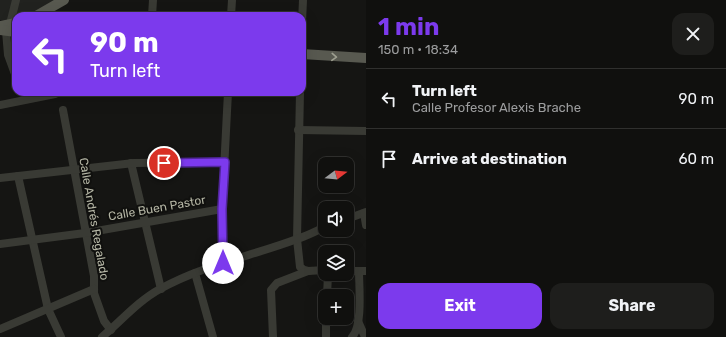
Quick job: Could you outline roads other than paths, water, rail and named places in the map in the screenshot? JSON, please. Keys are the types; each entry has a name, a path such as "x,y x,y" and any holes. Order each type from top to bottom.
{"main road":[{"path":"43,12 64,0"},
{"path":"306,54 366,58"}],"street":[{"path":"13,12 16,0"},
{"path":"152,12 153,0"},
{"path":"231,12 232,0"},
{"path":"302,12 303,0"},
{"path":"12,14 8,28 8,55 12,66"},
{"path":"17,96 18,101"},
{"path":"0,105 45,96"},
{"path":"223,263 222,209 228,96"},
{"path":"300,96 297,239 300,266 304,270 318,270"},
{"name":"Calle Andrés Regalado","path":"63,110 94,276 94,293 104,321 111,330"},
{"path":"298,130 366,131"},
{"path":"0,178 130,163 225,162"},
{"path":"130,163 161,289"},
{"path":"18,176 48,309 61,337"},
{"name":"Calle Buen Pastor","path":"0,244 85,232 222,209"},
{"path":"354,216 365,212 366,224"},
{"path":"102,337 145,299 161,289 195,273 318,231"},
{"path":"273,337 271,290 273,286 308,270"},
{"path":"352,337 355,334 358,321 363,271"},
{"path":"195,273 213,337"},
{"path":"0,329 94,289"},
{"path":"358,321 365,337"},
{"path":"326,325 326,337"}]}
